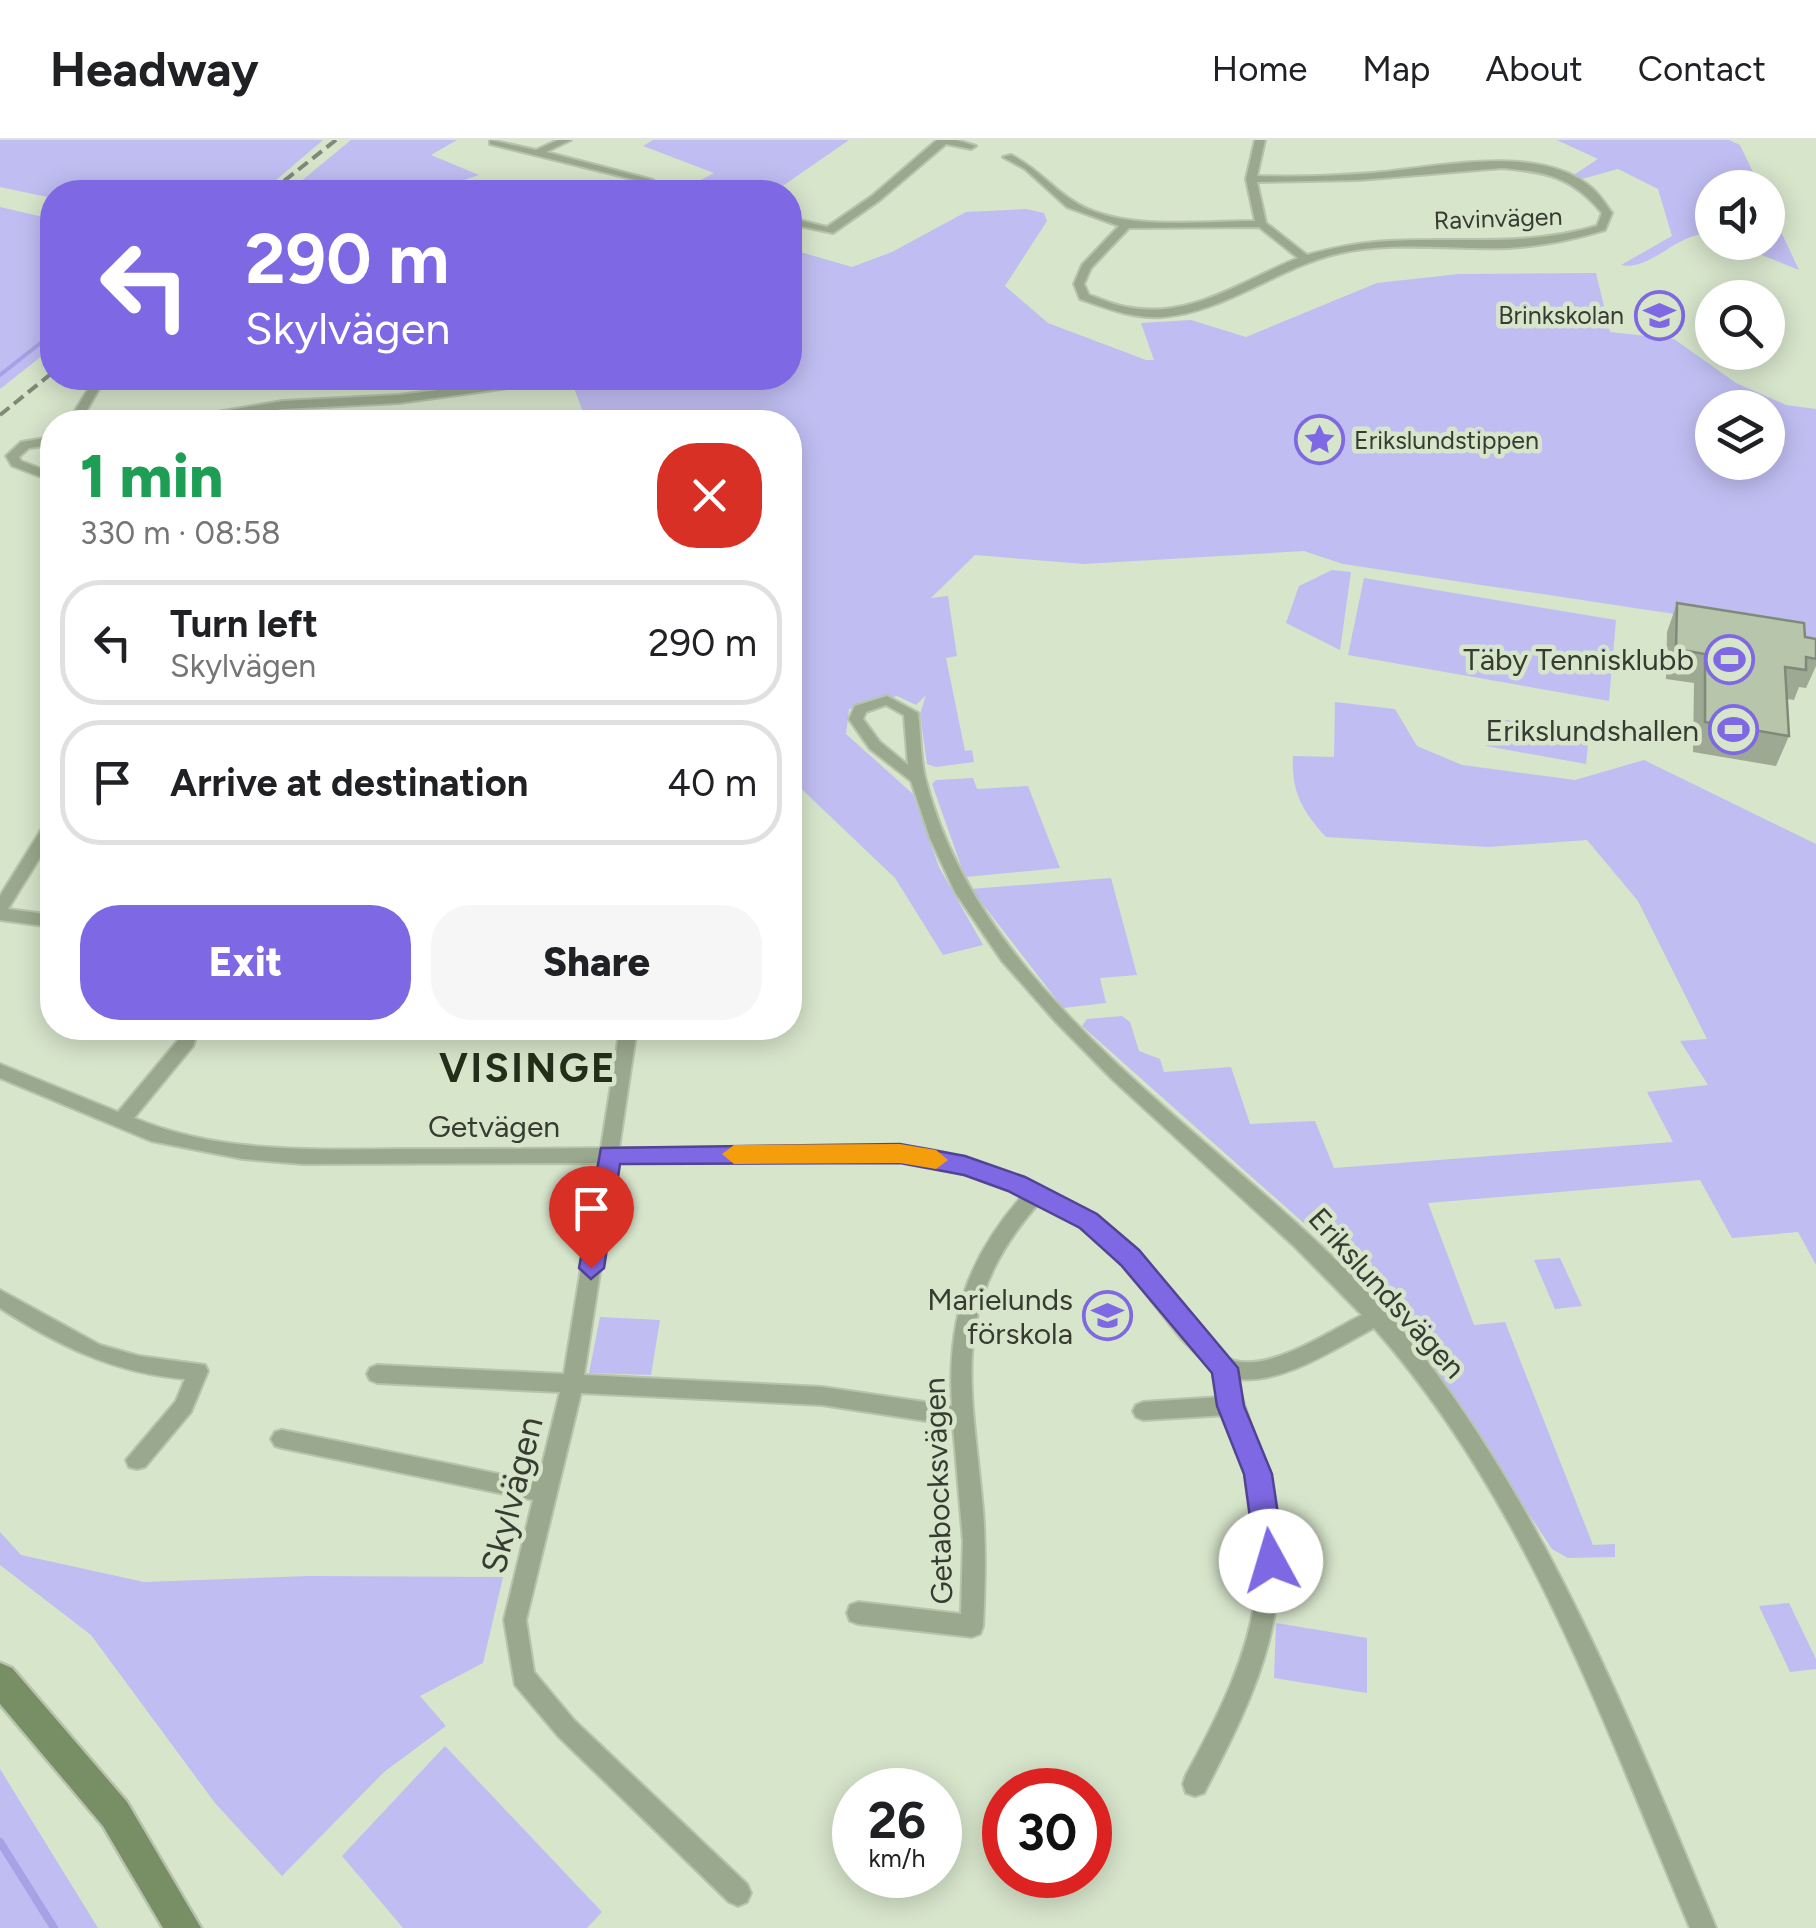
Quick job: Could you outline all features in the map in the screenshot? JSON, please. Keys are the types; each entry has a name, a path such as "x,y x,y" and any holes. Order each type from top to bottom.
{"main road":[{"path":"0,1679 115,1814 184,1928"}],"street":[{"path":"537,153 566,140"},
{"path":"802,224 829,230 876,198 943,140 971,146"},
{"path":"1126,225 1086,266 1078,284 1084,297 1147,317 1188,312 1305,259 1261,224 1250,179 1260,140"},
{"path":"493,142 648,180"},
{"path":"1008,157 1028,167 1071,205 1126,225 1261,224"},
{"name":"Ravinvägen","path":"1250,179 1316,180 1480,165 1521,166 1580,183 1600,199 1607,213 1601,228 1547,244 1392,244 1305,259"},
{"path":"249,410 283,404 399,400 471,390"},
{"path":"40,443 25,445 12,456 16,463 40,472"},
{"name":"Erikslundsvägen","path":"917,778 885,758 862,732 856,719 860,709 887,700 911,713 917,778 962,890 1058,1014 1294,1232 1376,1318 1464,1426 1548,1577 1704,1928"},
{"path":"40,844 2,902 40,916"},
{"path":"124,1118 187,1040"},
{"name":"Skylvägen","path":"627,1040 573,1382 515,1620 522,1677 566,1728 738,1893"},
{"name":"Getvägen","path":"2,1075 124,1118 158,1136 243,1152 303,1157 900,1154 965,1166 1036,1194 1088,1221 1130,1258 1208,1354 1225,1368"},
{"name":"Getabocksvägen","path":"858,1613 972,1626 974,1539 964,1466 969,1304 1008,1224 1036,1194"},
{"path":"0,1298 84,1350 137,1368 198,1370 184,1406 138,1460"},
{"path":"1196,1784 1224,1734 1264,1636 1269,1578 1268,1526 1258,1474 1230,1406 1225,1368 1261,1371 1376,1318"},
{"path":"377,1374 822,1396 964,1417"},
{"path":"1143,1410 1230,1406"},
{"path":"282,1439 546,1493"}],"shaded area":[{"path":"0,140 323,140 276,180 40,180 40,195 0,187"},
{"path":"351,140 457,140 431,155 479,175 464,180 303,180"},
{"path":"653,140 849,140 791,180 701,180 714,173 643,146"},
{"path":"1557,140 1729,140 1740,145 1752,170 1695,170 1695,236 1644,262 1621,265 1672,236 1658,189 1618,169 1582,179 1572,176 1598,159"},
{"path":"0,207 40,216 40,357 0,389"},
{"path":"1026,209 1044,213 1047,221 1005,286 1048,323 1146,360 1154,360 1141,323 1191,320 1246,337 1377,283 1459,274 1596,273 1610,332 1674,339 1695,354 1695,370 1718,370 1752,390 1695,390 1695,480 1785,480 1785,405 1816,409 1816,645 1780,630 1343,564 1304,551 1084,564 975,555 931,598 948,596 957,656 946,658 965,751 972,750 974,762 936,767 927,764 920,714 926,695 916,705 897,696 849,709 846,734 913,794 939,867 983,945 943,955 895,878 802,789 802,410 582,410 575,390 802,390 802,252 852,267 892,252 966,212"},
{"path":"1785,240 1799,270 1774,260 1785,260"},
{"path":"1332,570 1351,572 1340,650 1286,623 1299,586"},
{"path":"1364,578 1616,620 1609,701 1348,655"},
{"path":"1335,702 1395,709 1417,746 1462,765 1575,780 1644,760 1816,844 1816,1265 1798,1232 1732,1238 1700,1180 1428,1203 1474,1325 1505,1322 1593,1545 1615,1544 1615,1557 1568,1558 1552,1549 1430,1372 1334,1250 1082,1026 1087,1019 1122,1016 1130,1022 1139,1051 1160,1059 1164,1072 1231,1067 1250,1124 1315,1121 1334,1168 1673,1142 1647,1092 1708,1085 1680,1041 1707,1039 1638,901 1587,840 1488,847 1326,837 1300,801 1293,756 1334,757"},
{"path":"1490,717 1589,734 1586,764 1486,746"},
{"path":"973,778 977,789 1028,786 1060,868 965,877 932,784 936,780"},
{"path":"1111,878 1137,975 1100,978 1106,1003 1063,1008 971,889"},
{"path":"1560,1258 1582,1306 1555,1309 1534,1260"},
{"path":"600,1317 660,1320 651,1375 589,1373"},
{"path":"0,1532 21,1555 144,1582 309,1576 503,1577 483,1663 420,1696 446,1726 384,1772 282,1876 215,1803 91,1635 0,1565"},
{"path":"1789,1603 1816,1659 1816,1669 1790,1672 1759,1606"},
{"path":"1276,1623 1367,1638 1367,1693 1274,1678"},
{"path":"445,1746 602,1912 587,1928 403,1928 342,1856"},
{"path":"0,1769 98,1928 0,1928"}],"building":[{"path":"1677,603 1804,623 1805,637 1816,639 1816,659 1806,657 1806,670 1785,667 1789,736 1705,722 1705,654 1676,649"}],"waterway":[{"path":"0,375 40,343"},
{"path":"0,1842 54,1928"}],"railway":[{"path":"285,180 336,140"},
{"path":"0,415 40,383"}],"slow traffic":[{"path":"734,1154 900,1154 936,1160"}],"place":[{"name":"Brinkskolan","path":"1659,315"},
{"name":"Erikslundstippen","path":"1319,440"},
{"name":"Täby Tennisklubb","path":"1729,659"},
{"name":"Erikslundshallen","path":"1734,730"},
{"name":"Marielunds förskola","path":"1108,1316"}],"district":[{"name":"VISINGE","path":"528,1068"}],"route":[{"path":"591,1268 609,1155 910,1154 965,1166 1016,1184 1088,1221 1130,1258 1208,1354 1225,1368 1230,1406 1258,1474 1271,1561"}]}
